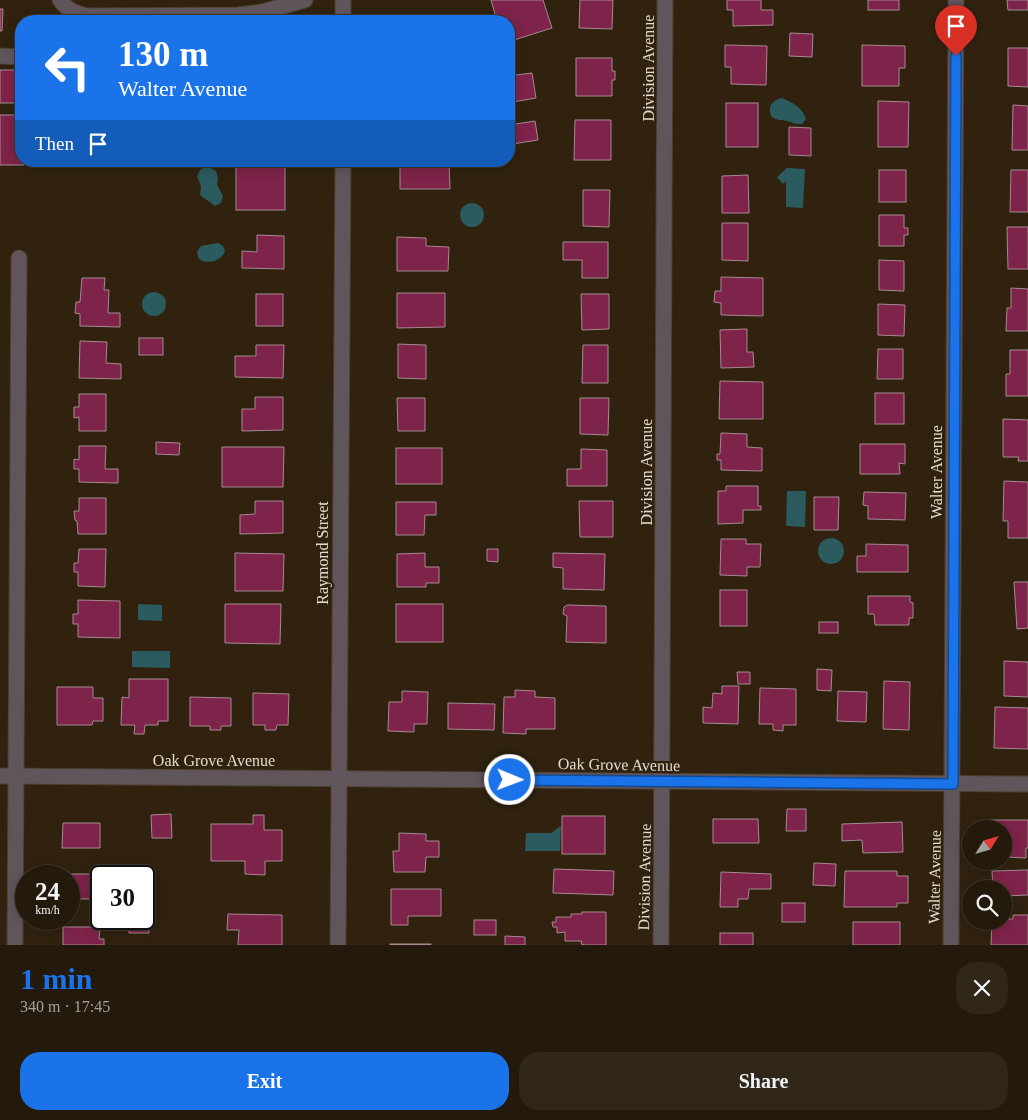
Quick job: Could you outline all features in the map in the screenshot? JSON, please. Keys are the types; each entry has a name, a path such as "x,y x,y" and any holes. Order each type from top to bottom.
{"street":[{"path":"60,0 64,6 73,12 84,15"},
{"path":"238,15 262,12 305,0"},
{"path":"343,15 344,0"},
{"name":"Division Avenue","path":"661,945 665,0"},
{"name":"Walter Avenue","path":"951,945 956,0"},
{"path":"0,56 15,57"},
{"name":"Raymond Street","path":"338,945 343,167"},
{"path":"14,945 20,258"},
{"name":"Oak Grove Avenue","path":"0,776 1028,784"}],"water":[{"path":"782,98 800,109 805,115 806,119 802,124 778,120 771,116 771,104 775,100"},
{"path":"205,167 216,171 217,185 223,196 221,203 215,206 200,195 201,186 197,176 200,170"},
{"path":"787,168 805,169 803,208 786,207 786,181 783,184 777,177"},
{"path":"472,203 481,206 484,215 481,224 472,227 463,224 460,215 463,206"},
{"path":"218,243 223,246 225,251 218,260 206,262 199,259 197,252 201,246"},
{"path":"154,292 163,295 166,304 163,313 154,316 145,313 142,304 145,295"},
{"path":"787,491 806,491 805,527 786,526"},
{"path":"831,538 840,542 844,551 840,560 831,564 822,560 818,551 822,542"},
{"path":"138,604 162,605 162,621 138,620"},
{"path":"132,651 170,651 170,668 132,667"},
{"path":"561,826 560,851 525,851 526,833 551,833"}],"building":[{"path":"491,0 543,0 552,28 515,40 515,15 495,15"},
{"path":"580,0 613,0 612,29 579,28"},
{"path":"727,0 761,0 761,10 773,10 773,25 733,26 733,10 727,10"},
{"path":"868,0 899,0 899,10 868,10"},
{"path":"1007,0 1028,0 1028,10 1008,10"},
{"path":"0,9 3,9 2,31 0,31"},
{"path":"790,33 813,34 812,57 789,56"},
{"path":"725,45 767,46 766,85 731,84 731,67 725,67"},
{"path":"862,45 905,46 905,68 899,68 899,86 862,86"},
{"path":"1008,48 1028,48 1028,87 1008,86"},
{"path":"576,58 612,58 612,71 615,71 615,80 612,80 612,96 576,96"},
{"path":"0,70 15,70 15,103 0,103"},
{"path":"532,73 536,98 515,102 515,75"},
{"path":"878,101 909,102 908,147 878,147"},
{"path":"726,103 758,103 758,147 726,147"},
{"path":"1013,105 1028,106 1028,150 1012,150"},
{"path":"0,115 15,115 15,165 0,165"},
{"path":"575,120 611,120 611,160 574,160"},
{"path":"535,121 538,140 515,144 515,124"},
{"path":"789,127 811,128 811,156 789,155"},
{"path":"236,167 285,167 285,210 236,210"},
{"path":"400,167 449,167 450,189 400,189"},
{"path":"879,170 906,170 906,202 879,202"},
{"path":"1011,170 1028,170 1028,212 1010,212"},
{"path":"748,175 749,213 722,213 722,176"},
{"path":"583,190 610,190 609,227 583,226"},
{"path":"879,215 904,215 904,228 908,228 908,235 904,235 904,246 879,246"},
{"path":"722,223 748,223 748,261 722,260"},
{"path":"1007,227 1028,227 1028,269 1008,269"},
{"path":"257,235 284,236 284,269 242,268 242,251 257,252"},
{"path":"397,237 426,238 426,246 449,247 448,271 397,271"},
{"path":"563,242 608,242 608,278 582,278 582,260 563,260"},
{"path":"879,260 904,261 904,291 879,290"},
{"path":"721,277 763,278 763,316 721,315 721,303 714,302 715,291 721,291"},
{"path":"82,278 105,278 104,290 109,290 108,313 120,313 120,327 80,326 80,314 75,313 76,302 80,302"},
{"path":"1011,288 1028,289 1028,331 1006,331 1007,308 1011,308"},
{"path":"397,293 445,293 445,327 397,328"},
{"path":"256,294 283,294 283,326 256,326"},
{"path":"581,294 609,294 609,329 582,330"},
{"path":"878,304 905,305 904,336 878,335"},
{"path":"747,329 747,352 753,352 754,367 721,368 720,330"},
{"path":"139,338 163,338 163,355 139,355"},
{"path":"80,341 107,342 106,363 121,364 121,379 79,378"},
{"path":"398,344 426,345 426,379 398,378"},
{"path":"256,345 284,345 283,378 235,377 235,356 256,356"},
{"path":"583,345 608,345 608,383 582,383"},
{"path":"878,349 903,349 903,379 877,379"},
{"path":"1010,350 1028,350 1028,396 1006,396 1006,374 1010,374"},
{"path":"720,381 763,382 763,419 719,419"},
{"path":"875,393 904,393 904,424 875,424"},
{"path":"79,394 106,394 106,431 79,431 79,417 74,418 74,407 79,407"},
{"path":"255,397 283,397 283,430 242,431 242,409 255,409"},
{"path":"397,398 425,398 425,431 398,431"},
{"path":"580,398 609,398 608,435 580,434"},
{"path":"1003,419 1028,420 1028,461 1018,461 1019,457 1003,457"},
{"path":"721,433 747,434 747,447 762,448 762,471 721,470 721,460 717,460 717,454 720,454"},
{"path":"156,442 180,443 179,455 156,454"},
{"path":"860,444 905,444 905,464 899,463 900,474 860,474"},
{"path":"79,446 106,446 105,469 118,469 118,483 79,482 79,469 74,469 74,459 79,460"},
{"path":"222,447 284,447 283,487 222,487"},
{"path":"396,448 442,448 442,484 396,484"},
{"path":"581,449 607,450 607,486 567,486 567,469 581,469"},
{"path":"1004,481 1028,482 1028,538 1008,538 1008,521 1003,521"},
{"path":"726,486 758,486 758,506 761,506 761,510 743,510 743,523 718,524 718,491 726,491"},
{"path":"864,492 906,493 905,520 868,519 868,506 863,505"},
{"path":"814,497 839,497 838,530 814,530"},
{"path":"79,498 106,498 106,534 78,534 74,511 79,511"},
{"path":"255,501 283,501 283,533 240,534 240,515 255,514"},
{"path":"579,501 613,501 613,537 580,537"},
{"path":"396,502 436,502 436,515 425,515 424,535 396,535"},
{"path":"721,539 746,539 746,544 761,544 760,567 747,567 747,576 720,575"},
{"path":"866,544 908,545 908,572 857,572 857,556 866,556"},
{"path":"79,549 106,549 105,587 78,586 78,572 74,572 74,563 78,563"},
{"path":"487,549 498,549 498,562 487,561"},
{"path":"235,553 284,554 283,591 235,591"},
{"path":"425,553 425,567 439,567 439,583 426,583 426,587 397,587 397,554"},
{"path":"553,553 605,554 604,590 563,589 563,568 553,567"},
{"path":"1014,582 1028,582 1028,628 1017,629"},
{"path":"720,590 747,590 747,626 720,626"},
{"path":"868,596 910,596 910,602 913,603 913,618 909,618 909,625 875,625 874,614 868,614"},
{"path":"78,600 120,601 120,638 78,637 78,624 73,624 73,614 78,614"},
{"path":"225,604 281,604 280,644 225,643"},
{"path":"396,604 443,604 443,642 396,642"},
{"path":"567,605 606,606 606,643 566,642 567,616 563,614 564,607"},
{"path":"819,622 838,622 838,633 819,633"},
{"path":"1004,661 1028,662 1028,697 1004,696"},
{"path":"817,669 832,670 831,691 817,690"},
{"path":"737,672 750,672 750,684 738,684"},
{"path":"129,679 168,679 168,721 158,721 158,725 145,725 144,734 134,734 135,725 121,725 122,697 129,698"},
{"path":"884,681 910,682 909,730 883,729"},
{"path":"722,686 739,686 738,724 703,723 703,707 712,708 713,693 722,694"},
{"path":"57,687 93,687 93,698 103,698 103,721 93,721 92,725 57,725"},
{"path":"760,688 796,689 796,725 783,725 783,731 773,730 773,724 759,724"},
{"path":"515,690 535,691 535,697 555,698 555,729 526,729 526,734 503,733 504,697 515,697"},
{"path":"402,691 428,692 427,724 414,724 414,732 388,731 389,702 402,702"},
{"path":"838,691 867,692 866,722 837,721"},
{"path":"253,693 289,694 288,725 277,725 276,730 265,730 265,725 253,725"},
{"path":"190,697 231,698 231,726 221,726 221,730 210,730 210,726 190,726"},
{"path":"448,703 495,704 494,730 448,729"},
{"path":"995,707 1028,708 1028,749 994,748"},
{"path":"787,809 806,809 806,831 786,831"},
{"path":"171,814 172,838 152,838 151,815"},
{"path":"253,815 264,815 264,830 282,830 282,861 265,861 265,875 245,874 245,861 211,861 211,824 253,824"},
{"path":"562,816 605,816 605,854 562,854"},
{"path":"713,819 758,819 759,843 713,843"},
{"path":"1012,820 1028,820 1026,858 1012,857"},
{"path":"902,822 903,852 863,853 862,840 842,841 842,824"},
{"path":"63,823 100,823 100,848 62,848"},
{"path":"399,833 426,834 426,841 439,841 439,857 426,857 425,872 394,872 393,851 399,851"},
{"path":"814,863 836,864 835,886 813,885"},
{"path":"554,869 614,871 613,895 553,893"},
{"path":"1028,870 1028,895 1012,896 1012,880 992,880 992,871"},
{"path":"845,871 897,871 897,876 908,876 908,903 897,903 897,907 844,907"},
{"path":"721,872 771,874 771,889 749,889 748,899 738,899 738,907 720,907"},
{"path":"80,874 90,874 90,899 80,899"},
{"path":"391,889 441,889 441,916 408,916 408,925 391,925"},
{"path":"782,903 805,903 805,922 782,922"},
{"path":"582,912 606,912 606,945 585,945 581,944 582,941 565,941 565,932 557,933 557,927 553,927 552,922 556,922 556,917 571,917 571,914 582,914"},
{"path":"228,914 282,915 282,945 238,945 239,930 227,930"},
{"path":"1013,915 1028,915 1028,945 991,945 992,930 1012,930"},
{"path":"474,920 496,920 496,935 474,935"},
{"path":"853,922 900,922 900,945 853,945"},
{"path":"80,927 90,927 90,930 100,930 99,939 104,939 104,945 63,945 63,930 80,930"},
{"path":"129,930 149,930 149,933 129,933"},
{"path":"720,933 753,933 753,945 720,945"},
{"path":"505,936 525,937 525,945 505,945"},
{"path":"431,944 431,945 390,945"}],"route":[{"path":"510,780 953,784 956,56"}]}
